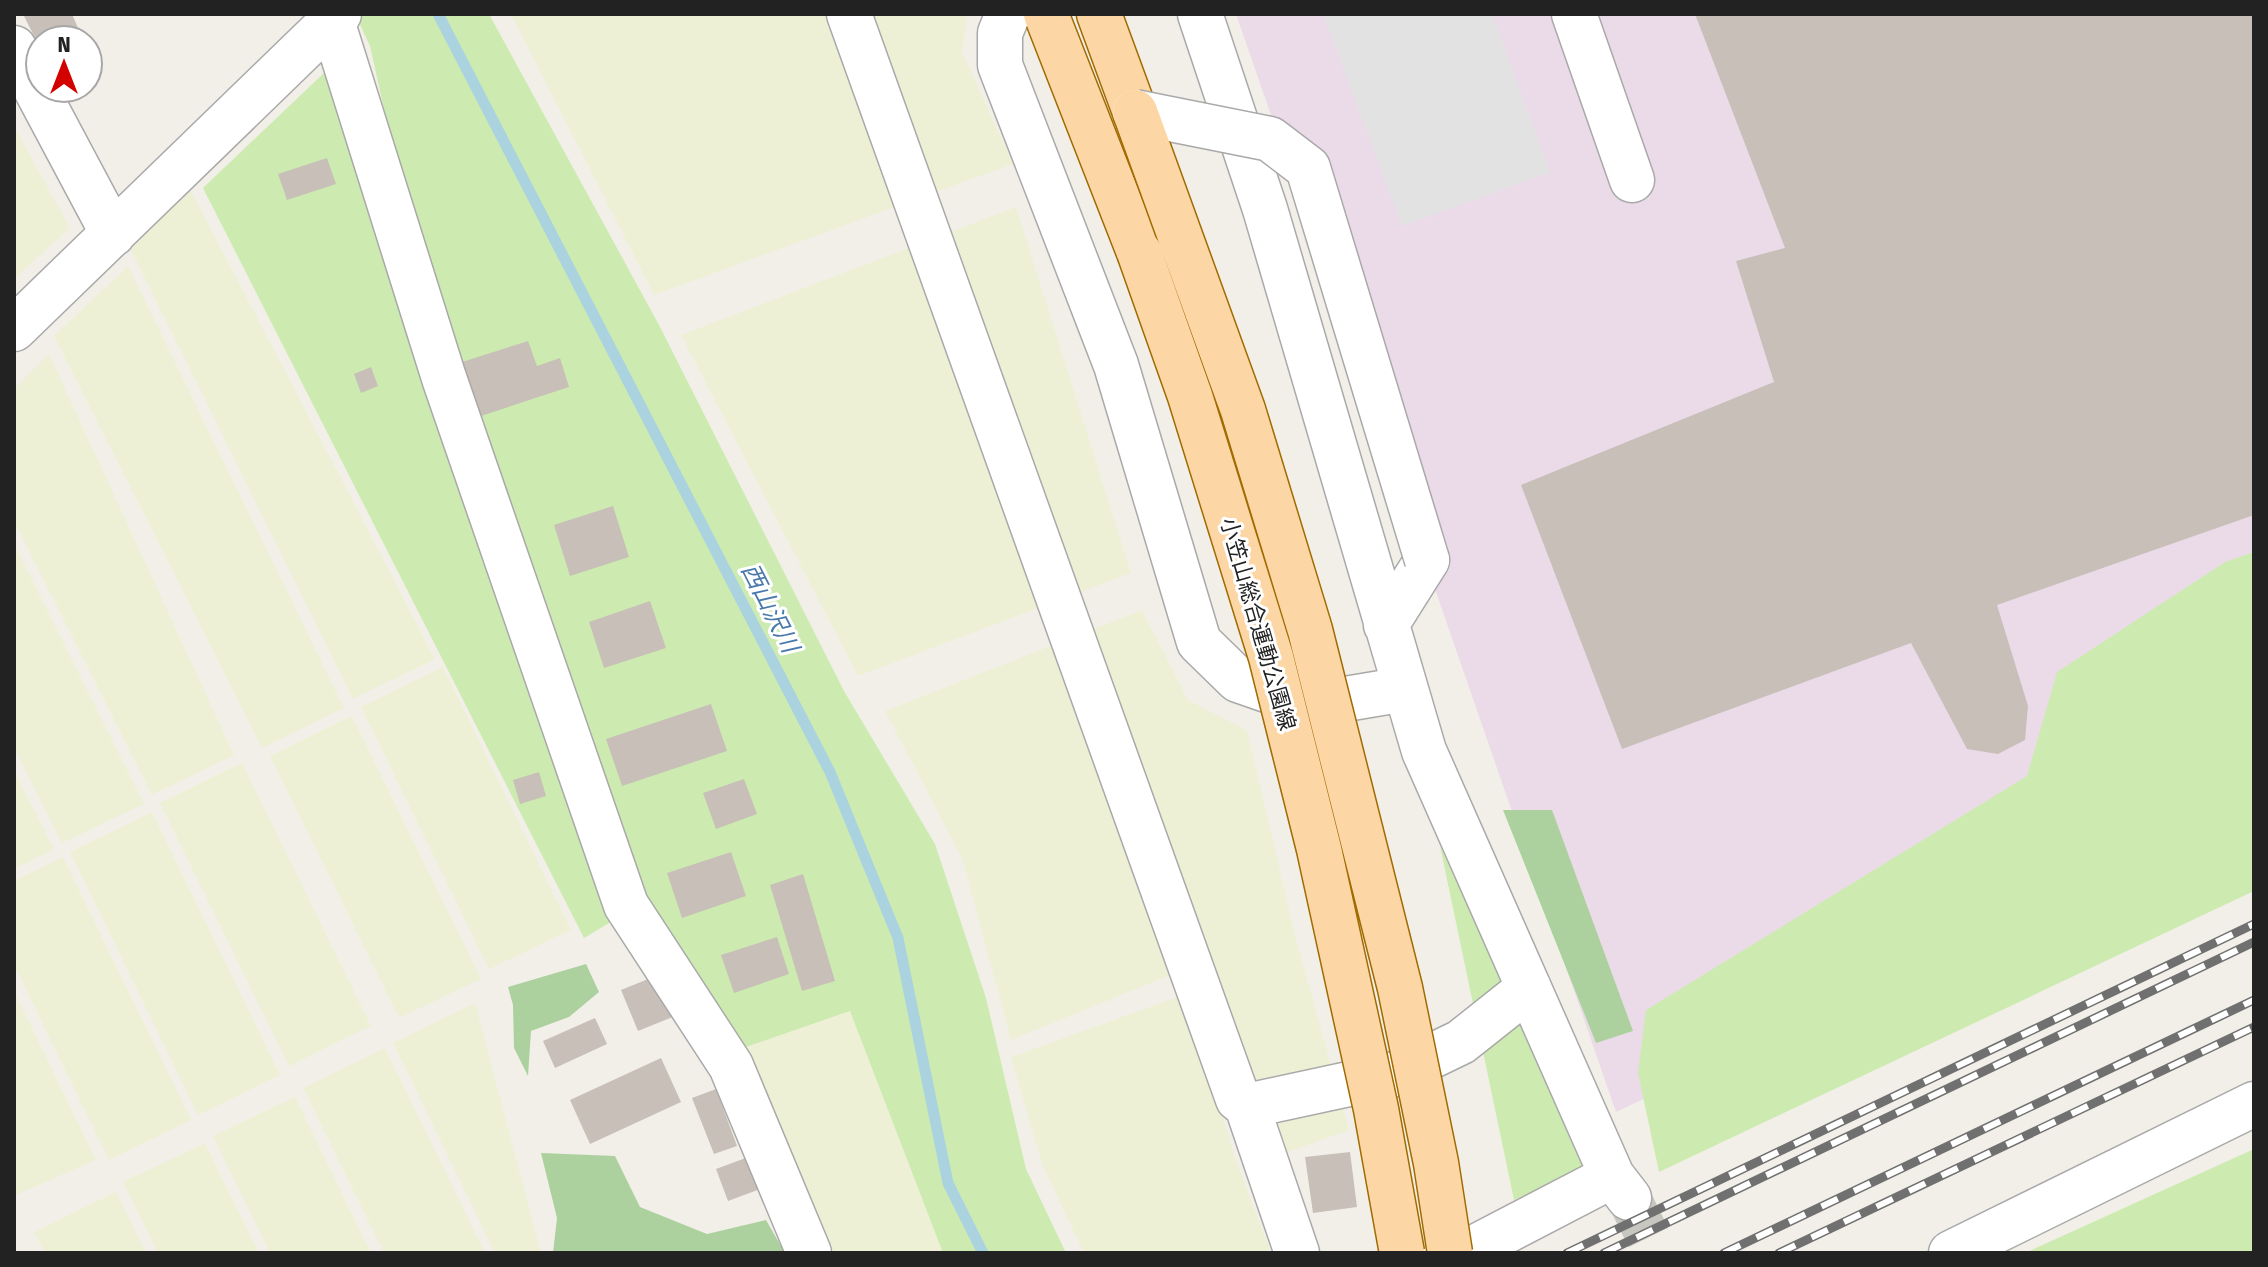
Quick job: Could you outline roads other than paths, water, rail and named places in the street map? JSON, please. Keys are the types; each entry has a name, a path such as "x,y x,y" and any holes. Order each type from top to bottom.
{"main road":[{"name":"小笠山総合運動公園線","path":"1046,14 1139,252 1190,396 1271,657 1319,849 1376,1109 1402,1253"},
{"path":"1099,14 1243,410 1314,643 1400,988 1436,1163 1450,1253"}],"street":[{"path":"849,14 1238,1099 1247,1106 1297,1253"},
{"path":"1008,14 1000,33 1000,65 1116,365 1199,642 1238,680 1310,705 1405,689"},
{"path":"1200,14 1265,209 1424,751 1620,1187 1464,1253"},
{"path":"1574,14 1632,180"},
{"path":"14,329 335,18 444,378 626,905 731,1066 809,1253"},
{"path":"14,48 113,234"},
{"path":"1135,112 1270,139 1308,168 1427,560 1386,625"},
{"path":"1247,1106 1395,1074 1461,1042 1529,988"},
{"path":"1951,1253 2254,1104"}],"waterway":[{"name":"西山沢川","path":"438,14 830,772 898,938 948,1183 983,1253"}],"tunnel":[{"path":"1629,1198 1656,1253"}],"railway":[{"path":"1567,1253 2254,924"},
{"path":"1604,1253 2254,942"},
{"path":"1724,1253 2254,1000"},
{"path":"1779,1253 2254,1027"}]}
